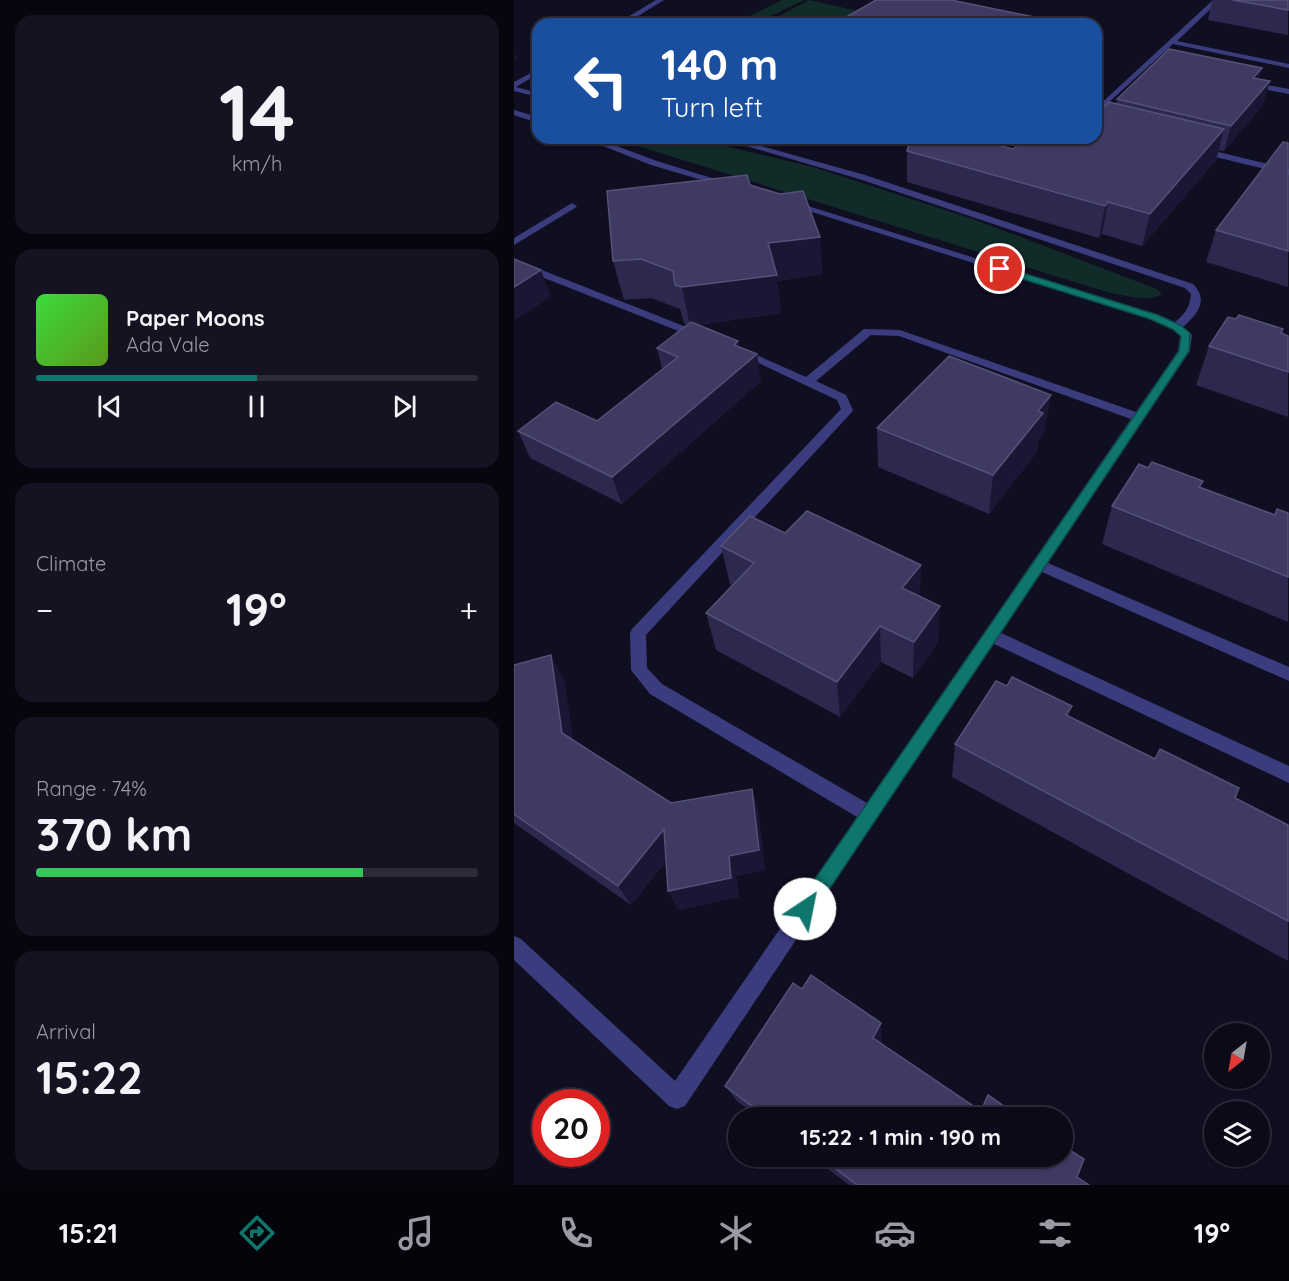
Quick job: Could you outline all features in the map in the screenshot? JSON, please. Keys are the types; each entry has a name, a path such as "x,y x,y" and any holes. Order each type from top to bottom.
{"street":[{"path":"630,18 661,0"},
{"path":"1102,106 1218,0"},
{"path":"1172,42 1288,66"},
{"path":"1150,62 1162,65"},
{"path":"514,87 532,75"},
{"path":"1242,82 1288,92"},
{"path":"514,87 532,93"},
{"path":"514,112 532,118"},
{"path":"603,144 654,163 738,188"},
{"path":"744,144 862,177 1189,286 1196,292 1196,304 1189,316 1176,327"},
{"path":"1188,148 1288,172"},
{"path":"514,946 677,1098 1184,351 1186,335 1176,327 1154,317 781,201"},
{"path":"514,242 572,206"},
{"path":"514,262 724,345 809,381 842,398 847,410 638,633 639,670 656,689 869,814"},
{"path":"809,381 868,331 877,330 900,333 1139,417"},
{"path":"1039,565 1288,674"},
{"path":"991,635 1288,775"}],"green space":[{"path":"782,0 804,0 766,18 746,18"},
{"path":"809,0 867,13 858,18 775,18"},
{"path":"631,144 718,144 813,167 973,219 1157,289 1162,294 1157,297 1144,298 1110,293"}],"building":[{"path":"876,0 951,0 1039,18 844,18"},
{"path":"1233,0 1288,0 1288,10"},
{"path":"1169,49 1262,68 1253,78 1270,81 1231,126 1117,99"},
{"path":"1109,102 1224,129 1150,214 1108,202 1105,206 907,151 909,144 994,144 1013,149 1018,144 1102,144 1102,106"},
{"path":"1283,142 1288,143 1288,251 1216,230"},
{"path":"747,175 750,185 780,194 803,191 820,237 768,243 777,275 682,287 675,285 673,271 641,259 613,261 607,191"},
{"path":"514,259 541,270 514,287"},
{"path":"1239,315 1283,329 1281,333 1288,336 1288,372 1209,346 1228,317 1236,319"},
{"path":"691,322 738,341 734,345 757,354 612,477 518,431 556,402 597,421 678,357 657,348"},
{"path":"949,356 1051,395 1038,411 1043,413 993,475 877,428"},
{"path":"1152,462 1203,481 1199,487 1275,515 1277,509 1288,513 1288,577 1112,506 1139,464 1148,468"},
{"path":"807,511 921,565 902,588 940,606 914,642 880,626 837,682 706,613 754,563 721,546 750,516 785,533"},
{"path":"551,655 562,733 671,803 752,789 759,850 729,856 731,878 668,891 664,829 618,886 514,814 514,665"},
{"path":"1012,677 1072,706 1066,715 1155,759 1160,749 1239,788 1235,798 1288,825 1288,921 955,744 996,681 1007,686"},
{"path":"811,975 881,1023 873,1038 975,1107 753,1107 725,1086 793,983 802,989"},
{"path":"988,1095 1005,1107 983,1107"},
{"path":"1073,1152 1084,1159 1077,1177 1089,1185 857,1185 833,1167 1073,1167"}],"route":[{"path":"805,909 1184,351 1186,335 1176,327 1154,317 1000,269"}]}
